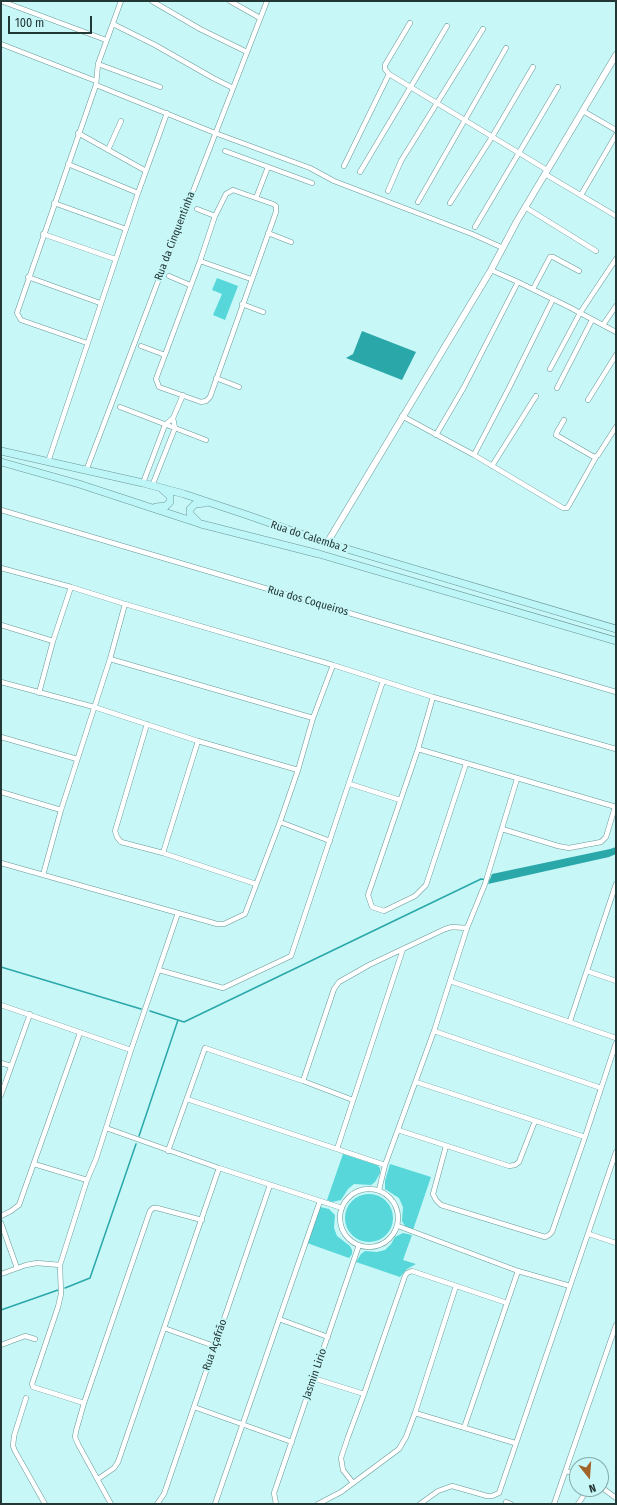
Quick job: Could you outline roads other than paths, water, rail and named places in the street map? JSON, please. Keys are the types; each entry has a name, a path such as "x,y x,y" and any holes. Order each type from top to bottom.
{"main road":[{"name":"Rua do Calemba 2","path":"1,451 143,483 210,503 326,543 616,629"},
{"name":"Rua do Calemba 2","path":"1,462 79,484 201,524 319,554 616,641"},
{"path":"152,508 169,505 170,496 160,488"},
{"path":"201,524 190,514 190,509 195,504 210,503"}],"street":[{"path":"1,1 106,40"},
{"path":"152,1 200,29 247,52"},
{"path":"230,1 260,18"},
{"name":"Rua da Cinquentinha","path":"86,471 267,1"},
{"path":"87,343 19,318 17,313 28,277 96,83 98,64 113,24 119,2"},
{"path":"410,23 385,65 385,69 389,74 519,153 546,172 616,216"},
{"path":"113,24 155,45 233,88"},
{"path":"360,172 447,26"},
{"path":"388,191 401,161 482,29"},
{"path":"1,44 167,114 310,168 334,181 472,234 503,248"},
{"path":"418,202 506,48"},
{"path":"326,543 491,270 525,207 616,55"},
{"path":"98,64 160,87"},
{"path":"450,203 492,137 533,67"},
{"path":"344,166 389,74"},
{"path":"475,227 558,87"},
{"path":"583,110 616,130"},
{"path":"48,462 115,259 167,114"},
{"path":"108,150 121,121"},
{"path":"78,133 146,171"},
{"path":"581,194 616,135"},
{"path":"225,151 312,183"},
{"path":"68,164 138,193"},
{"path":"256,198 268,167"},
{"path":"233,190 256,198 276,206 276,212 210,397 202,402 160,387 157,384 156,379 200,261 215,216 226,194 233,190"},
{"path":"54,203 126,229"},
{"path":"525,207 596,251"},
{"path":"197,209 215,216"},
{"path":"268,233 291,242"},
{"path":"43,234 115,259"},
{"path":"532,289 550,257 553,257 580,271"},
{"path":"550,368 580,313 616,259"},
{"path":"200,261 251,279"},
{"path":"491,270 553,299 616,332"},
{"path":"168,276 190,285"},
{"path":"28,277 100,303"},
{"path":"436,435 464,387 518,282"},
{"path":"474,455 553,299"},
{"path":"242,304 263,312"},
{"path":"603,325 616,306"},
{"path":"557,388 592,320"},
{"path":"141,346 165,356"},
{"path":"588,400 616,355"},
{"path":"216,378 239,387"},
{"path":"152,486 175,428 174,418 183,395"},
{"path":"492,466 536,396"},
{"path":"120,407 206,440"},
{"path":"402,416 474,455 562,508 567,508 596,457 616,427"},
{"path":"143,483 165,425 174,418"},
{"path":"564,420 556,432 556,435 596,457"},
{"path":"611,435 616,438"},
{"name":"Rua dos Coqueiros","path":"1,510 616,692"},
{"path":"1,568 71,587 333,665 434,697 616,749"},
{"path":"39,693 53,642 71,587"},
{"path":"43,875 61,810 110,659 124,604"},
{"path":"1,625 53,642"},
{"path":"110,659 313,718"},
{"path":"1,863 217,924 230,922 245,914 280,822 298,770 313,718 333,665"},
{"path":"159,970 223,988 291,956 350,784 383,681"},
{"path":"1,682 94,708 198,741 298,770"},
{"path":"434,697 418,749 368,895 372,907 384,911 415,896 426,885 466,764"},
{"path":"147,724 115,834 121,842 163,853 256,884"},
{"path":"1,737 77,759"},
{"path":"163,853 198,741"},
{"path":"418,749 615,807 606,837 601,842 569,848 502,829"},
{"path":"379,1190 385,1165 434,1031 467,928 487,876 518,779"},
{"path":"350,784 400,800"},
{"path":"1,792 61,810"},
{"path":"280,822 330,841"},
{"path":"570,1021 616,884"},
{"path":"84,1403 33,1388 32,1386 58,1307 61,1294 60,1265 87,1180 96,1159 131,1050 178,914"},
{"path":"303,1081 334,989 339,982 353,973 452,927 467,928"},
{"path":"337,1149 403,949"},
{"path":"587,971 616,981"},
{"path":"450,981 616,1038"},
{"path":"1,1006 30,1014 131,1050"},
{"path":"1,1095 30,1014"},
{"path":"434,1031 601,1088"},
{"path":"1,1216 19,1205 80,1033"},
{"path":"446,1146 433,1194 441,1205 545,1237 552,1232 586,1137 616,1043"},
{"path":"168,1151 205,1048 303,1081 353,1100"},
{"path":"1,1063 11,1066"},
{"path":"416,1082 586,1137"},
{"path":"187,1098 385,1165"},
{"path":"398,1130 509,1166 515,1165 519,1162 535,1121"},
{"path":"106,1128 168,1151 342,1208"},
{"path":"420,1504 438,1491 452,1486 487,1496 492,1496 499,1493 616,1152"},
{"path":"34,1164 87,1180"},
{"path":"98,1479 114,1468 118,1462 219,1168"},
{"name":"Rua Açafrão","path":"157,1504 164,1494 270,1185"},
{"path":"379,1190 390,1198 395,1205 398,1214 398,1226 392,1236 384,1243 375,1247 359,1245 351,1242 342,1228 340,1219 342,1208 350,1197 358,1192 379,1190"},
{"path":"215,1504 320,1201"},
{"path":"111,1504 75,1437 84,1403 150,1211 153,1208 157,1208 202,1220"},
{"path":"1,1223 17,1268"},
{"path":"398,1226 518,1270 570,1286"},
{"path":"589,1234 616,1243"},
{"name":"Jasmin Lirio","path":"276,1504 274,1493 359,1245"},
{"path":"1,1274 37,1262 60,1265"},
{"path":"464,1428 518,1270"},
{"path":"353,1483 343,1470 341,1458 405,1276 408,1272 412,1271 507,1303"},
{"path":"318,1504 325,1503 399,1449 406,1437 415,1413 456,1286"},
{"path":"279,1319 328,1336"},
{"path":"554,1504 616,1325"},
{"path":"164,1328 214,1346"},
{"path":"1,1345 25,1336 34,1339"},
{"path":"314,1378 364,1394"},
{"path":"26,1398 14,1436 13,1446 14,1451 45,1504"},
{"path":"194,1407 292,1442"},
{"path":"415,1413 516,1444"}],"waterway":[{"path":"150,1011 184,1022 481,879 489,880"},
{"path":"1,967 141,1009"},
{"path":"139,1136 178,1020"},
{"path":"65,1288 90,1278 136,1144"},
{"path":"1,1310 58,1290"}]}
